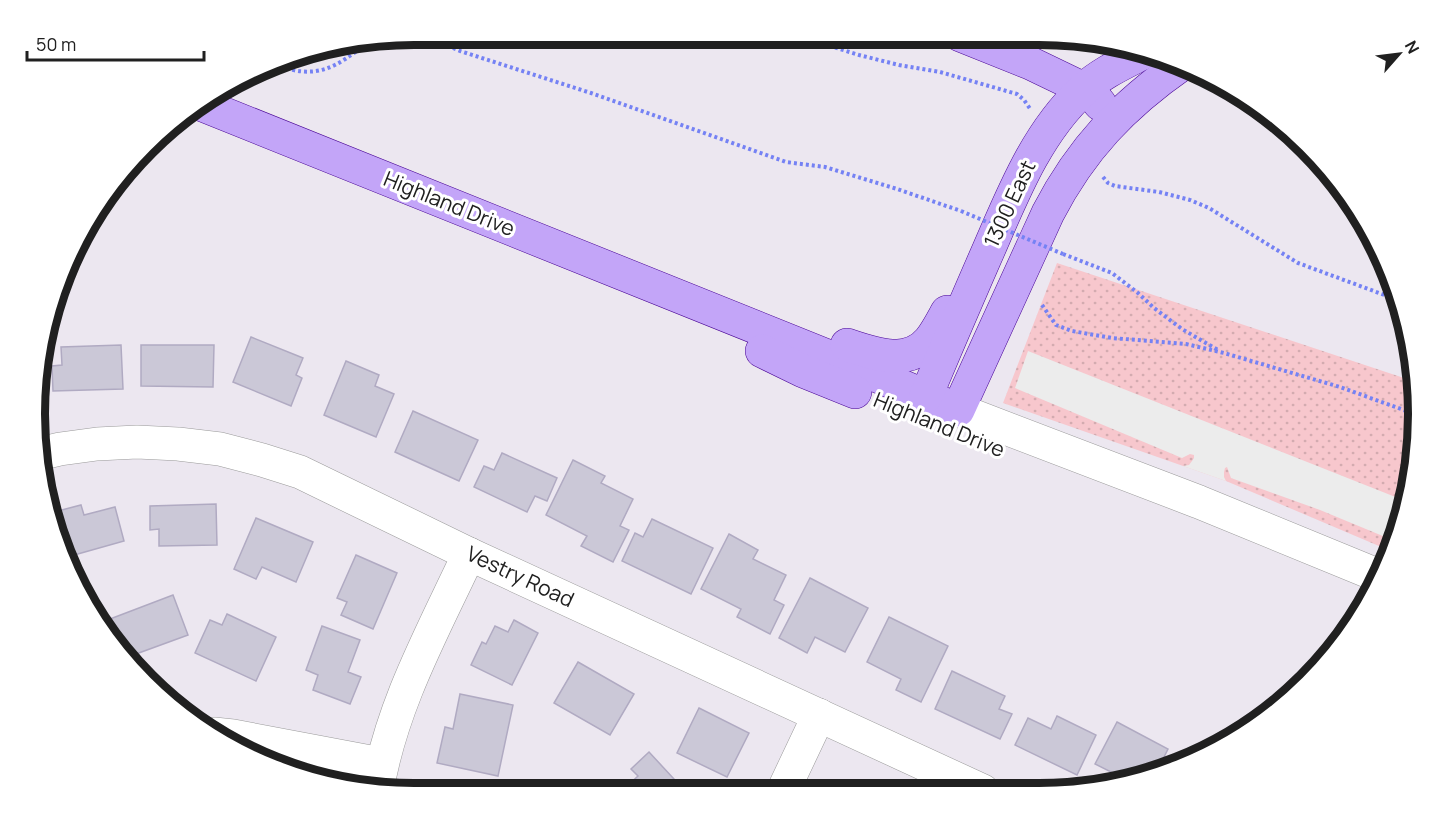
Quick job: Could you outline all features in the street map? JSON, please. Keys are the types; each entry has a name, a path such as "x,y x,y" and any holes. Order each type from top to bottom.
{"main road":[{"path":"985,45 1030,63 1092,94 1103,110 1102,133"},
{"name":"1300 East","path":"926,396 1015,188 1035,152 1057,120 1084,89 1133,57"},
{"name":"1300 East","path":"955,420 1060,190 1084,154 1102,133 1141,96 1173,71"},
{"name":"Highland Drive","path":"208,107 926,396 955,420"},
{"path":"698,304 757,315 873,354 905,356 929,341 961,288 987,254"},
{"name":"Highland Drive","path":"698,304 723,326 750,344 802,371 955,420"}],"street":[{"name":"Highland Drive","path":"955,420 1078,479 1142,495 1199,502 1372,573"},
{"name":"Vestry Road","path":"47,452 97,444 137,442 178,444 220,449 300,472 469,554 966,783"},
{"path":"234,737 379,777 394,718 411,676 469,554"},
{"path":"787,783 819,715"}],"path":[{"path":"446,45 786,162 825,167 961,211 1112,273 1182,329 1224,353"},
{"path":"827,45 899,65 940,72 1017,94 1030,107 1033,115"},
{"path":"287,68 298,72 320,72 348,58 359,49"},
{"path":"1101,171 1108,183 1115,186 1159,192 1190,200 1209,208 1298,263 1388,296"},
{"path":"1041,305 1056,325 1072,331 1112,338 1186,344 1224,353 1340,387 1408,412"}],"shaded area":[{"path":"1057,263 1406,379 1407,438 1401,486 1383,548 1226,481 1003,403"},
{"path":"1028,351 1398,498 1386,537 1320,510 1231,478 1227,467 1224,472 1226,481 1183,466 1189,465 1194,455 1190,454 1182,458 1015,388"}],"building":[{"path":"251,337 303,358 296,375 302,378 291,406 233,382"},
{"path":"121,345 123,389 53,391 52,366 62,365 61,347"},
{"path":"141,345 214,345 213,387 141,386"},
{"path":"346,361 379,375 375,386 394,394 376,437 324,415"},
{"path":"413,411 478,440 459,481 395,452"},
{"path":"502,453 557,478 547,501 535,496 527,512 474,487 484,466 494,470"},
{"path":"573,460 605,476 601,483 633,499 620,526 629,530 613,562 581,546 587,536 546,515"},
{"path":"216,504 217,545 159,546 159,529 150,530 150,506"},
{"path":"81,505 84,515 115,507 124,541 73,555 58,511"},
{"path":"256,518 313,542 296,582 262,567 256,579 234,569"},
{"path":"652,519 713,548 691,594 622,561 635,533 643,537"},
{"path":"729,534 758,550 753,559 786,575 774,600 784,605 770,634 737,617 741,609 701,589"},
{"path":"356,555 397,573 373,629 341,615 347,602 337,598"},
{"path":"810,578 868,608 845,652 815,637 807,653 779,638"},
{"path":"173,595 188,635 135,654 112,626 110,619"},
{"path":"227,614 276,637 256,681 195,653 210,620 222,625"},
{"path":"889,617 948,646 921,702 896,690 901,679 867,662"},
{"path":"514,620 538,633 512,685 471,665 482,642 486,644 495,626 508,632"},
{"path":"322,626 360,640 348,672 361,677 350,704 313,690 318,675 306,670"},
{"path":"578,662 634,694 610,735 554,703"},
{"path":"952,671 1005,696 999,709 1012,714 1000,739 935,709"},
{"path":"460,694 513,705 498,776 437,763 445,727 453,729"},
{"path":"699,708 749,733 727,777 677,753"},
{"path":"1057,716 1096,735 1077,775 1015,745 1028,718 1051,729"},
{"path":"1117,722 1168,749 1162,762 1116,775 1095,764"},
{"path":"649,752 678,783 631,783 638,776 631,769"},
{"path":"448,780 485,783 448,783"}]}
